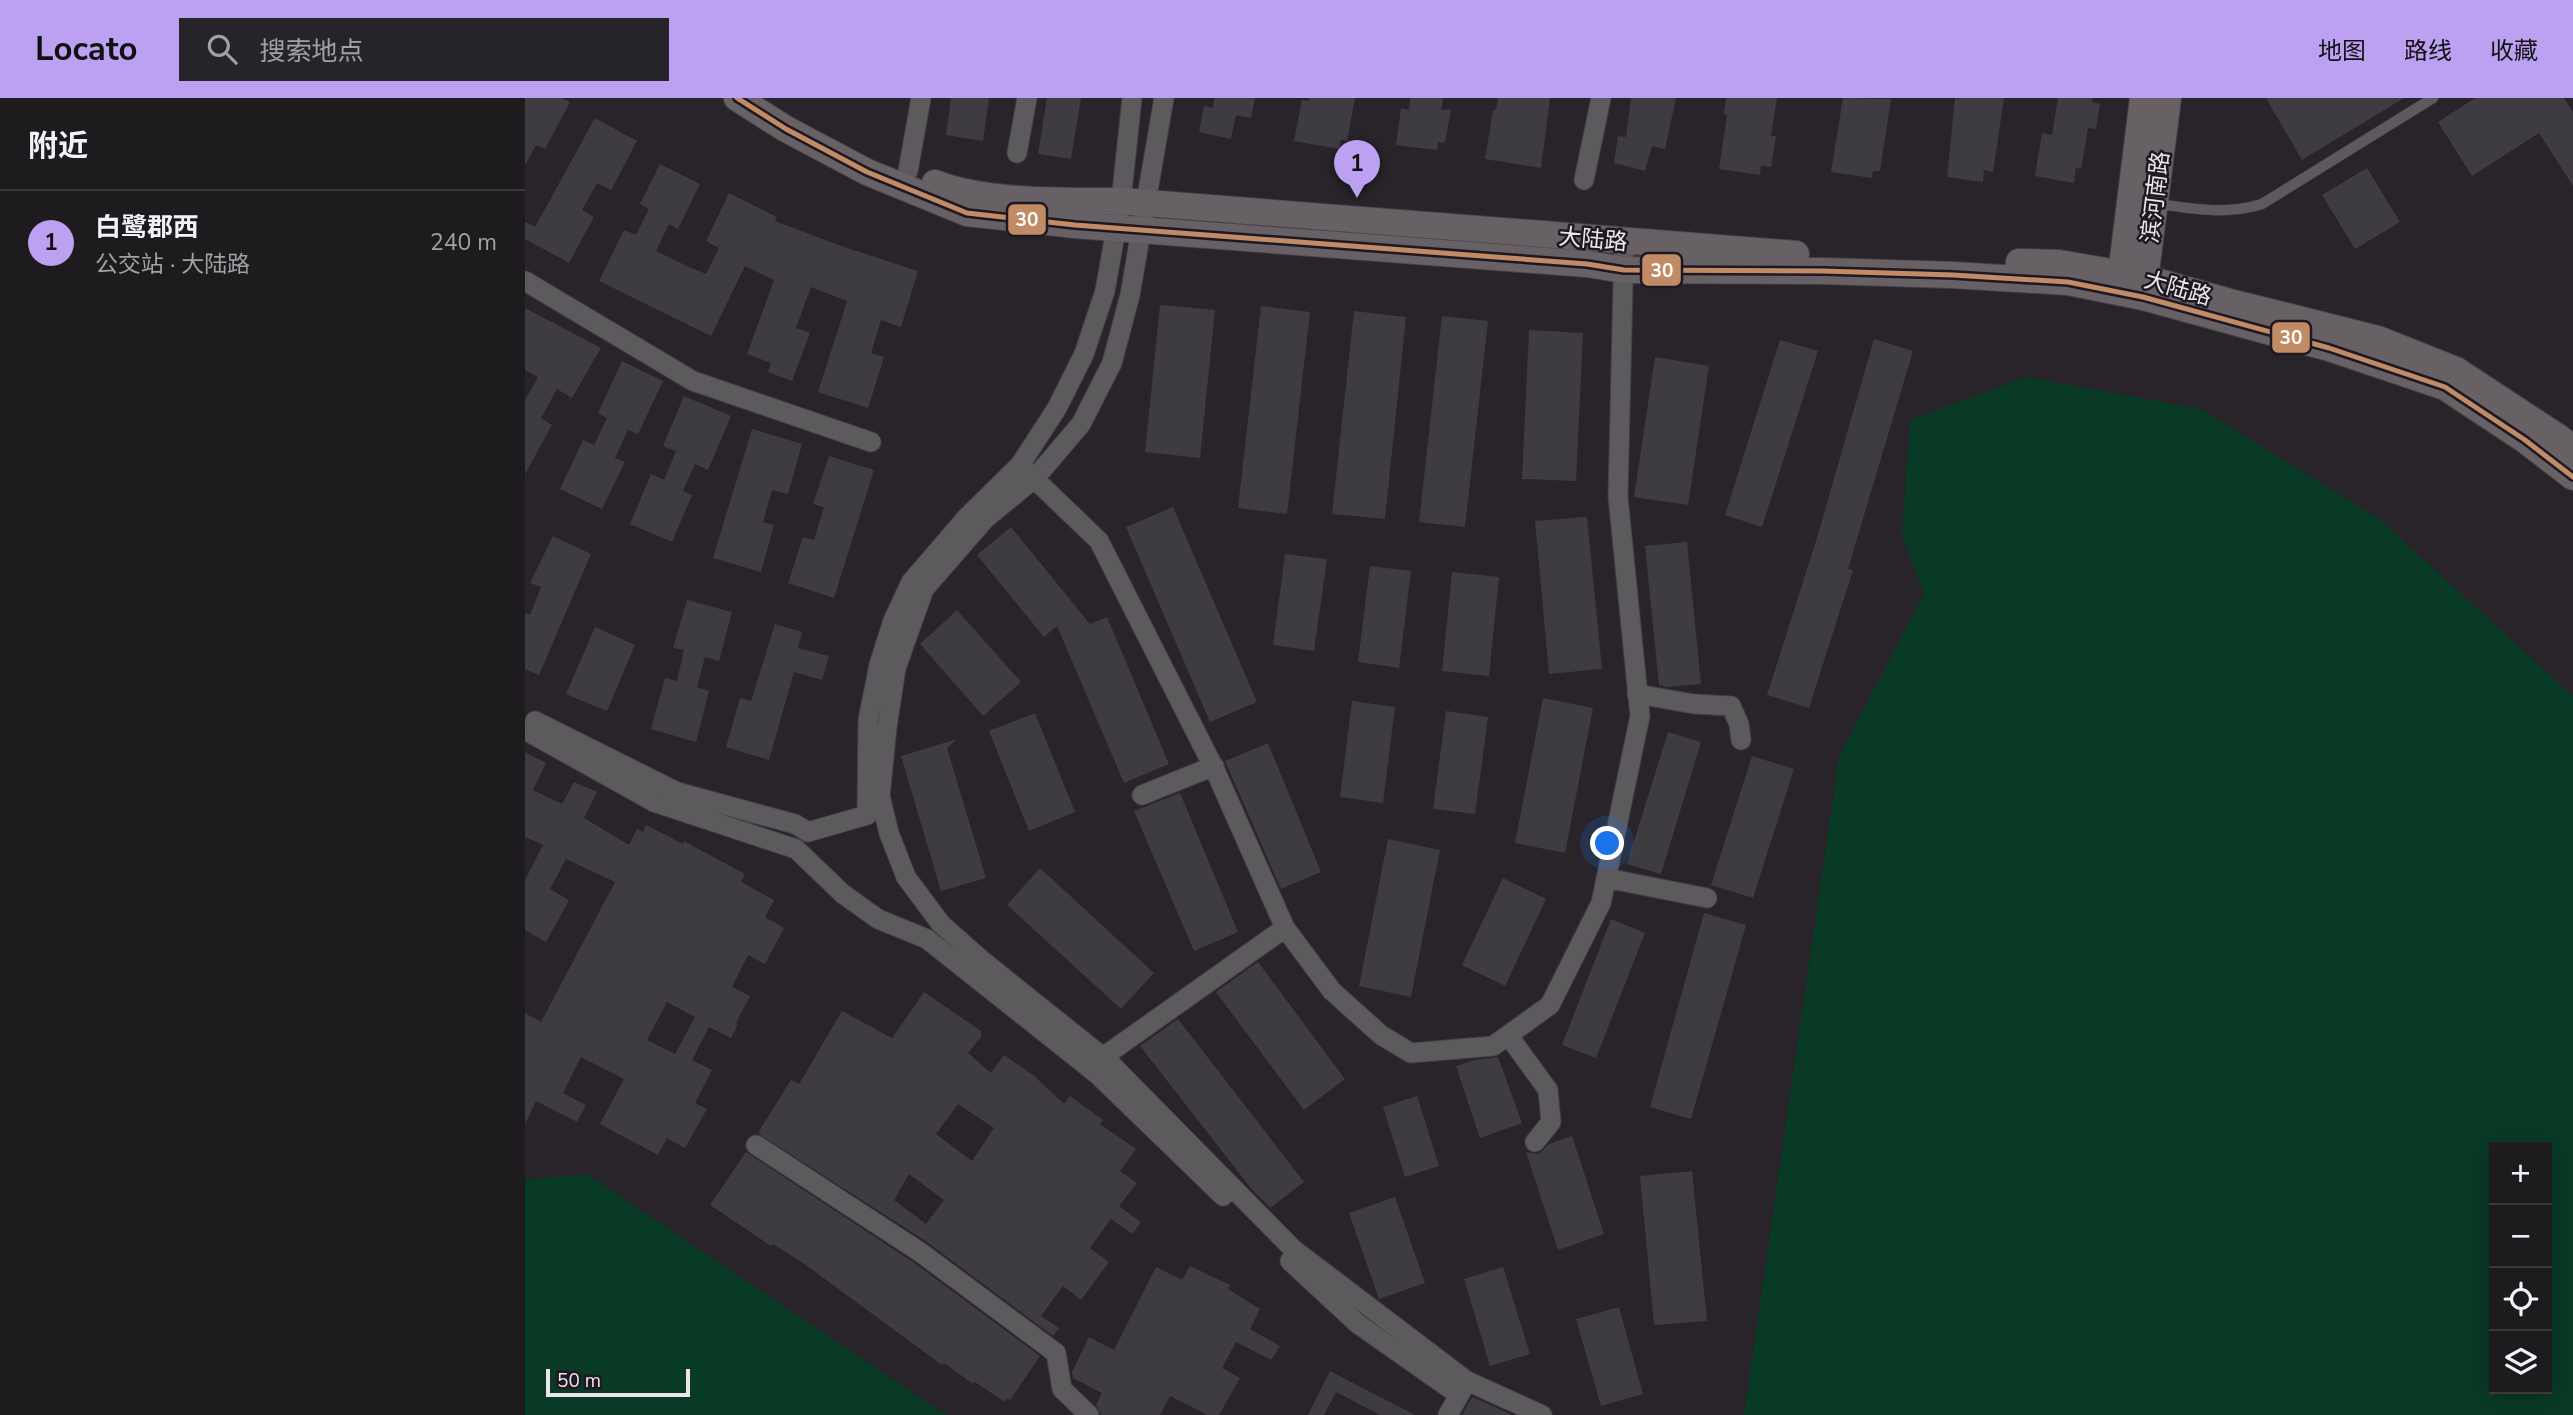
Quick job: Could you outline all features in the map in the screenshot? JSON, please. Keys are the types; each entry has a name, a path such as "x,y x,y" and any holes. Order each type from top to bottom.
{"main road":[{"name":"大陆路","path":"737,98 786,129 867,172 967,213 1131,215 1624,241 1805,255 2059,263 2445,387 2525,440 2573,477"},
{"name":"大陆路","path":"766,98 837,142 958,192 1061,201 1131,215 1624,270 1953,275 2132,285 2230,302 2378,339 2456,370 2573,449"},
{"path":"2142,201 2143,98"},
{"name":"滨河南路","path":"2132,285 2142,201 2168,98"}],"street":[{"path":"908,171 921,98"},
{"path":"1017,153 1027,98"},
{"path":"1132,98 1130,295 1112,363 1081,424 1035,478 985,519 925,589 894,680 880,796 886,821 905,877 941,924 1103,1057 1293,1249 1462,1388"},
{"path":"525,716 677,792 795,824 808,832 867,815 868,720 879,664 893,621 911,582 967,517 1020,465 1057,408 1084,354 1131,215 1164,98"},
{"path":"1584,180 1601,98"},
{"path":"1020,465 1099,541 1213,766 1285,928 1332,991 1381,1035 1411,1053 1493,1046 1550,1005 1601,903 1640,716 1618,497 1624,241"},
{"path":"525,281 694,380 871,442"},
{"path":"1637,694 1694,704 1731,706 1739,724 1741,740"},
{"path":"525,730 654,802 796,849 843,894 878,919 927,939 1097,1074 1358,1324 1462,1388 1542,1415"},
{"path":"1142,795 1213,766"},
{"path":"796,849 886,821"},
{"path":"1606,878 1707,898"},
{"path":"1103,1057 1285,928"},
{"path":"1508,1035 1548,1090 1551,1122 1535,1142"},
{"path":"756,1145 920,1252 1056,1353 1062,1389 1089,1415"},
{"path":"1448,1415 1462,1388"}],"lane":[{"path":"2142,201 2186,208 2240,211 2262,204 2433,98"}],"green space":[{"path":"2026,377 2201,409 2379,519 2573,696 2573,1415 1744,1415 1839,756 1924,594 1902,535 1910,420"},
{"path":"587,1174 946,1415 525,1415 525,1180"}],"building":[{"path":"525,98 562,98 570,102 545,149 536,145 525,165"},
{"path":"951,98 989,98 983,141 946,135"},
{"path":"1047,98 1081,98 1071,159 1038,154"},
{"path":"1214,98 1255,98 1251,118 1236,115 1231,139 1199,132 1204,106 1213,108"},
{"path":"1309,98 1355,98 1347,141 1341,140 1339,149 1294,141 1302,100 1309,101"},
{"path":"1410,98 1443,98 1441,110 1451,110 1445,143 1438,142 1437,150 1396,145 1401,108 1409,110"},
{"path":"1498,98 1550,98 1541,168 1485,159 1493,110 1496,110"},
{"path":"1631,98 1676,98 1665,149 1652,146 1645,171 1614,163 1618,136 1626,137"},
{"path":"1726,98 1777,98 1771,136 1776,136 1771,167 1761,166 1760,175 1719,169 1727,115 1724,114"},
{"path":"1843,98 1891,99 1880,171 1873,171 1872,178 1831,172"},
{"path":"1955,98 2004,98 1993,172 1984,170 1983,182 1947,177"},
{"path":"2058,98 2093,98 2092,102 2100,104 2096,129 2088,128 2081,169 2076,168 2074,183 2035,176 2042,133 2052,135"},
{"path":"2266,98 2404,98 2302,160"},
{"path":"2475,98 2564,98 2573,112 2573,186 2539,133 2472,176 2438,122"},
{"path":"595,118 637,141 611,190 597,183 582,210 594,217 569,263 525,239 525,222 535,227"},
{"path":"660,164 700,184 678,229 669,224 656,251 691,268 706,274 719,248 706,241 729,193 777,217 775,221 918,271 901,327 881,320 871,353 884,357 868,408 818,392 847,301 811,287 796,328 810,333 792,381 768,372 771,363 747,354 774,280 745,266 711,336 599,281 624,230 636,235 649,209 640,204"},
{"path":"2367,168 2400,222 2355,249 2322,195"},
{"path":"1160,305 1215,310 1200,458 1145,452"},
{"path":"1261,306 1310,312 1287,514 1238,508"},
{"path":"525,308 601,348 572,398 557,389 541,418 552,425 525,474 525,400 538,377 525,370"},
{"path":"1354,311 1406,317 1385,519 1332,514"},
{"path":"1442,316 1488,321 1465,527 1419,522"},
{"path":"1529,330 1583,333 1576,481 1522,479"},
{"path":"1874,339 1913,351 1848,569 1853,570 1809,708 1767,695 1817,538"},
{"path":"1780,340 1818,351 1762,527 1725,515"},
{"path":"1655,357 1709,366 1688,505 1634,497"},
{"path":"622,361 663,381 638,434 628,430 615,458 625,462 602,509 560,489 583,440 594,445 607,418 598,413"},
{"path":"684,396 731,416 708,470 695,464 683,491 692,495 672,542 630,524 651,474 664,480 676,451 663,446"},
{"path":"752,429 802,444 788,494 772,490 763,522 774,525 761,572 713,558"},
{"path":"829,456 874,470 834,598 788,583 803,537 814,540 824,507 813,504"},
{"path":"1173,507 1257,702 1210,722 1126,527"},
{"path":"1587,517 1602,669 1549,674 1535,521"},
{"path":"1011,527 1090,624 1107,617 1169,764 1124,783 1057,626 1044,637 977,555"},
{"path":"553,536 591,554 539,675 525,669 525,613 530,615 541,587 530,583"},
{"path":"1687,542 1701,684 1668,687 1659,685 1645,546"},
{"path":"1285,554 1327,559 1314,651 1273,645"},
{"path":"1370,566 1411,571 1399,668 1358,662"},
{"path":"1452,572 1499,577 1489,676 1442,671"},
{"path":"687,600 732,612 719,661 705,657 697,687 709,691 696,742 651,729 665,678 677,681 684,650 673,648"},
{"path":"957,610 1021,682 983,716 920,644"},
{"path":"775,624 802,632 798,648 829,656 822,680 794,672 769,760 726,747 740,698 751,701"},
{"path":"595,627 635,645 607,711 566,694"},
{"path":"1543,698 1593,708 1565,853 1515,843"},
{"path":"1352,701 1395,707 1383,803 1340,797"},
{"path":"1446,711 1488,717 1475,814 1433,809"},
{"path":"1035,713 1075,812 1029,831 989,731"},
{"path":"1668,732 1701,742 1661,874 1627,864"},
{"path":"957,739 947,748 986,878 941,891 901,756"},
{"path":"1268,743 1321,872 1281,889 1225,761"},
{"path":"525,752 546,763 533,790 562,804 574,782 597,792 584,818 629,845 637,829 643,832 646,825 683,844 684,841 745,874 741,882 774,900 765,917 784,928 765,964 748,955 732,987 750,996 731,1038 709,1027 692,1060 712,1070 695,1103 707,1109 685,1148 667,1138 658,1155 600,1124 624,1079 581,1057 563,1093 586,1105 577,1122 536,1101 525,1124 525,1013 541,1022 615,882 566,859 550,889 569,900 546,942 525,930 525,880 543,845 525,837","holes":["667,1002 695,1017 675,1054 647,1040"]},
{"path":"1752,756 1794,769 1753,898 1711,885"},
{"path":"1180,793 1238,932 1194,951 1134,811"},
{"path":"1388,839 1440,850 1411,997 1359,986"},
{"path":"1040,868 1154,973 1121,1009 1007,905"},
{"path":"1503,878 1546,899 1505,986 1462,965"},
{"path":"1704,913 1746,925 1691,1119 1650,1107"},
{"path":"1611,919 1645,933 1596,1058 1562,1045"},
{"path":"1258,962 1345,1079 1304,1110 1216,992"},
{"path":"924,992 981,1031 981,1037 968,1053 991,1073 1004,1055 1033,1075 1064,1104 1070,1096 1103,1120 1100,1124 1136,1149 1120,1171 1137,1183 1119,1206 1141,1222 1132,1234 1111,1219 1090,1248 1109,1262 1081,1300 1063,1286 1041,1316 1059,1328 1053,1336 927,1242 759,1134 791,1080 799,1084 842,1011 892,1038","holes":["958,1104 994,1128 972,1161 936,1134","909,1174 944,1200 926,1224 894,1200"]},
{"path":"1178,1019 1304,1182 1270,1208 1250,1187 1140,1046"},
{"path":"1498,1057 1522,1123 1480,1138 1456,1066"},
{"path":"1417,1096 1439,1166 1405,1177 1383,1107"},
{"path":"1572,1136 1604,1234 1558,1250 1526,1152 1539,1154 1549,1144"},
{"path":"746,1152 913,1262 1040,1356 1010,1400 1007,1398 1005,1402 944,1363 942,1365 803,1263 773,1244 771,1246 710,1205"},
{"path":"1692,1171 1707,1321 1654,1325 1640,1176"},
{"path":"1395,1197 1425,1283 1379,1299 1349,1213"},
{"path":"1190,1266 1230,1285 1228,1289 1260,1309 1250,1329 1280,1346 1271,1360 1236,1342 1222,1368 1240,1378 1219,1415 1208,1415 1170,1396 1160,1415 1101,1415 1096,1405 1102,1393 1073,1378 1072,1372 1089,1337 1114,1350 1156,1267 1182,1280"},
{"path":"1503,1267 1530,1354 1490,1366 1464,1279"},
{"path":"1619,1307 1643,1394 1601,1406 1576,1319"},
{"path":"1330,1371 1415,1415 1380,1415 1336,1392 1324,1415 1308,1415"},
{"path":"1472,1397 1475,1398 1512,1415 1462,1415"}],"transit line":[{"name":"30","path":"737,98 786,129 867,172 967,213 1075,225 1587,264 1624,270 1953,275 2068,282 2143,297 2329,348 2445,387 2525,440 2573,477"}],"place":[{"name":"白鹭郡西","path":"1357,198"}]}
